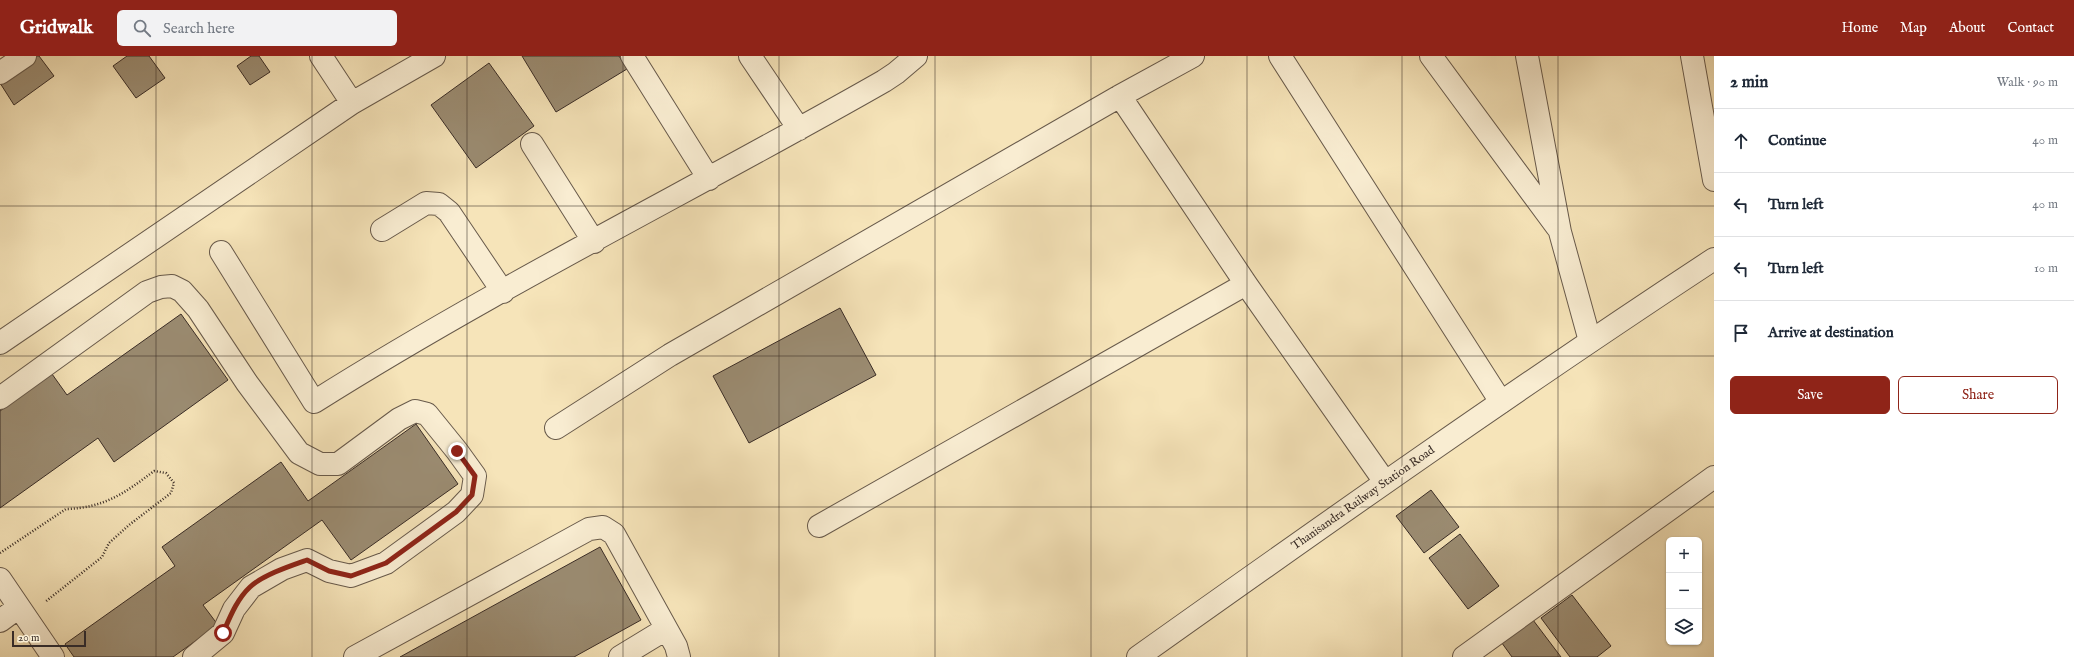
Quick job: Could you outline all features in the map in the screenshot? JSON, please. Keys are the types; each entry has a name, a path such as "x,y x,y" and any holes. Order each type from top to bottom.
{"street":[{"path":"0,73 25,56"},
{"path":"321,56 352,103"},
{"path":"0,343 352,103 434,56"},
{"path":"632,56 709,179"},
{"path":"750,56 799,129"},
{"path":"221,252 314,402 397,350 799,129 896,73 916,56"},
{"path":"556,428 670,355 1120,96 1193,56"},
{"path":"1280,56 1501,402"},
{"path":"1431,56 1560,232"},
{"path":"1527,56 1560,232 1590,341"},
{"path":"1692,56 1714,180"},
{"path":"1120,96 1246,284 1385,482"},
{"path":"532,144 594,242"},
{"path":"382,230 426,203 439,204 449,212 503,292"},
{"name":"Thanisandra Railway Station Road","path":"1138,657 1385,482 1590,341 1714,259"},
{"path":"819,526 1246,284"},
{"path":"0,398 147,292 161,287 172,286 182,290 198,309 247,383 299,453 320,464 338,464 399,419 415,411 427,414 475,476 472,495 456,512 386,563 351,576 329,571 307,560 282,569 251,587 234,609 223,633 194,657"},
{"path":"1464,657 1714,476"},
{"path":"355,657 589,529 603,527 614,534 676,646 679,657"},
{"path":"0,579 53,657"},
{"path":"0,621 22,612"},
{"path":"620,657 666,629"}],"path":[{"path":"0,553 66,509 78,509 110,501 154,471 166,473 174,483 171,493 128,525 109,543 102,558 22,612"}],"building":[{"path":"39,56 54,76 14,105 0,83"},
{"path":"127,56 149,56 165,78 136,98 113,66"},
{"path":"251,56 259,56 270,72 250,85 237,66"},
{"path":"522,56 619,56 627,69 556,112"},
{"path":"489,63 534,126 476,168 431,105"},
{"path":"840,308 876,375 749,443 713,376"},
{"path":"181,314 228,380 114,462 98,438 0,508 0,411 52,374 67,395"},
{"path":"416,424 458,484 351,560 322,520 203,605 218,625 173,657 74,657 65,644 175,566 162,547 281,462 308,501"},
{"path":"1431,490 1459,527 1424,553 1396,516"},
{"path":"1460,534 1499,586 1468,609 1429,558"},
{"path":"600,547 641,620 574,657 400,657"},
{"path":"1572,595 1611,646 1597,657 1570,657 1541,618"},
{"path":"1530,616 1561,657 1512,657 1499,639"}],"route":[{"path":"223,633 234,609 251,587 282,569 307,560 329,571 351,576 386,563 456,512 472,495 475,476 457,451"}]}
